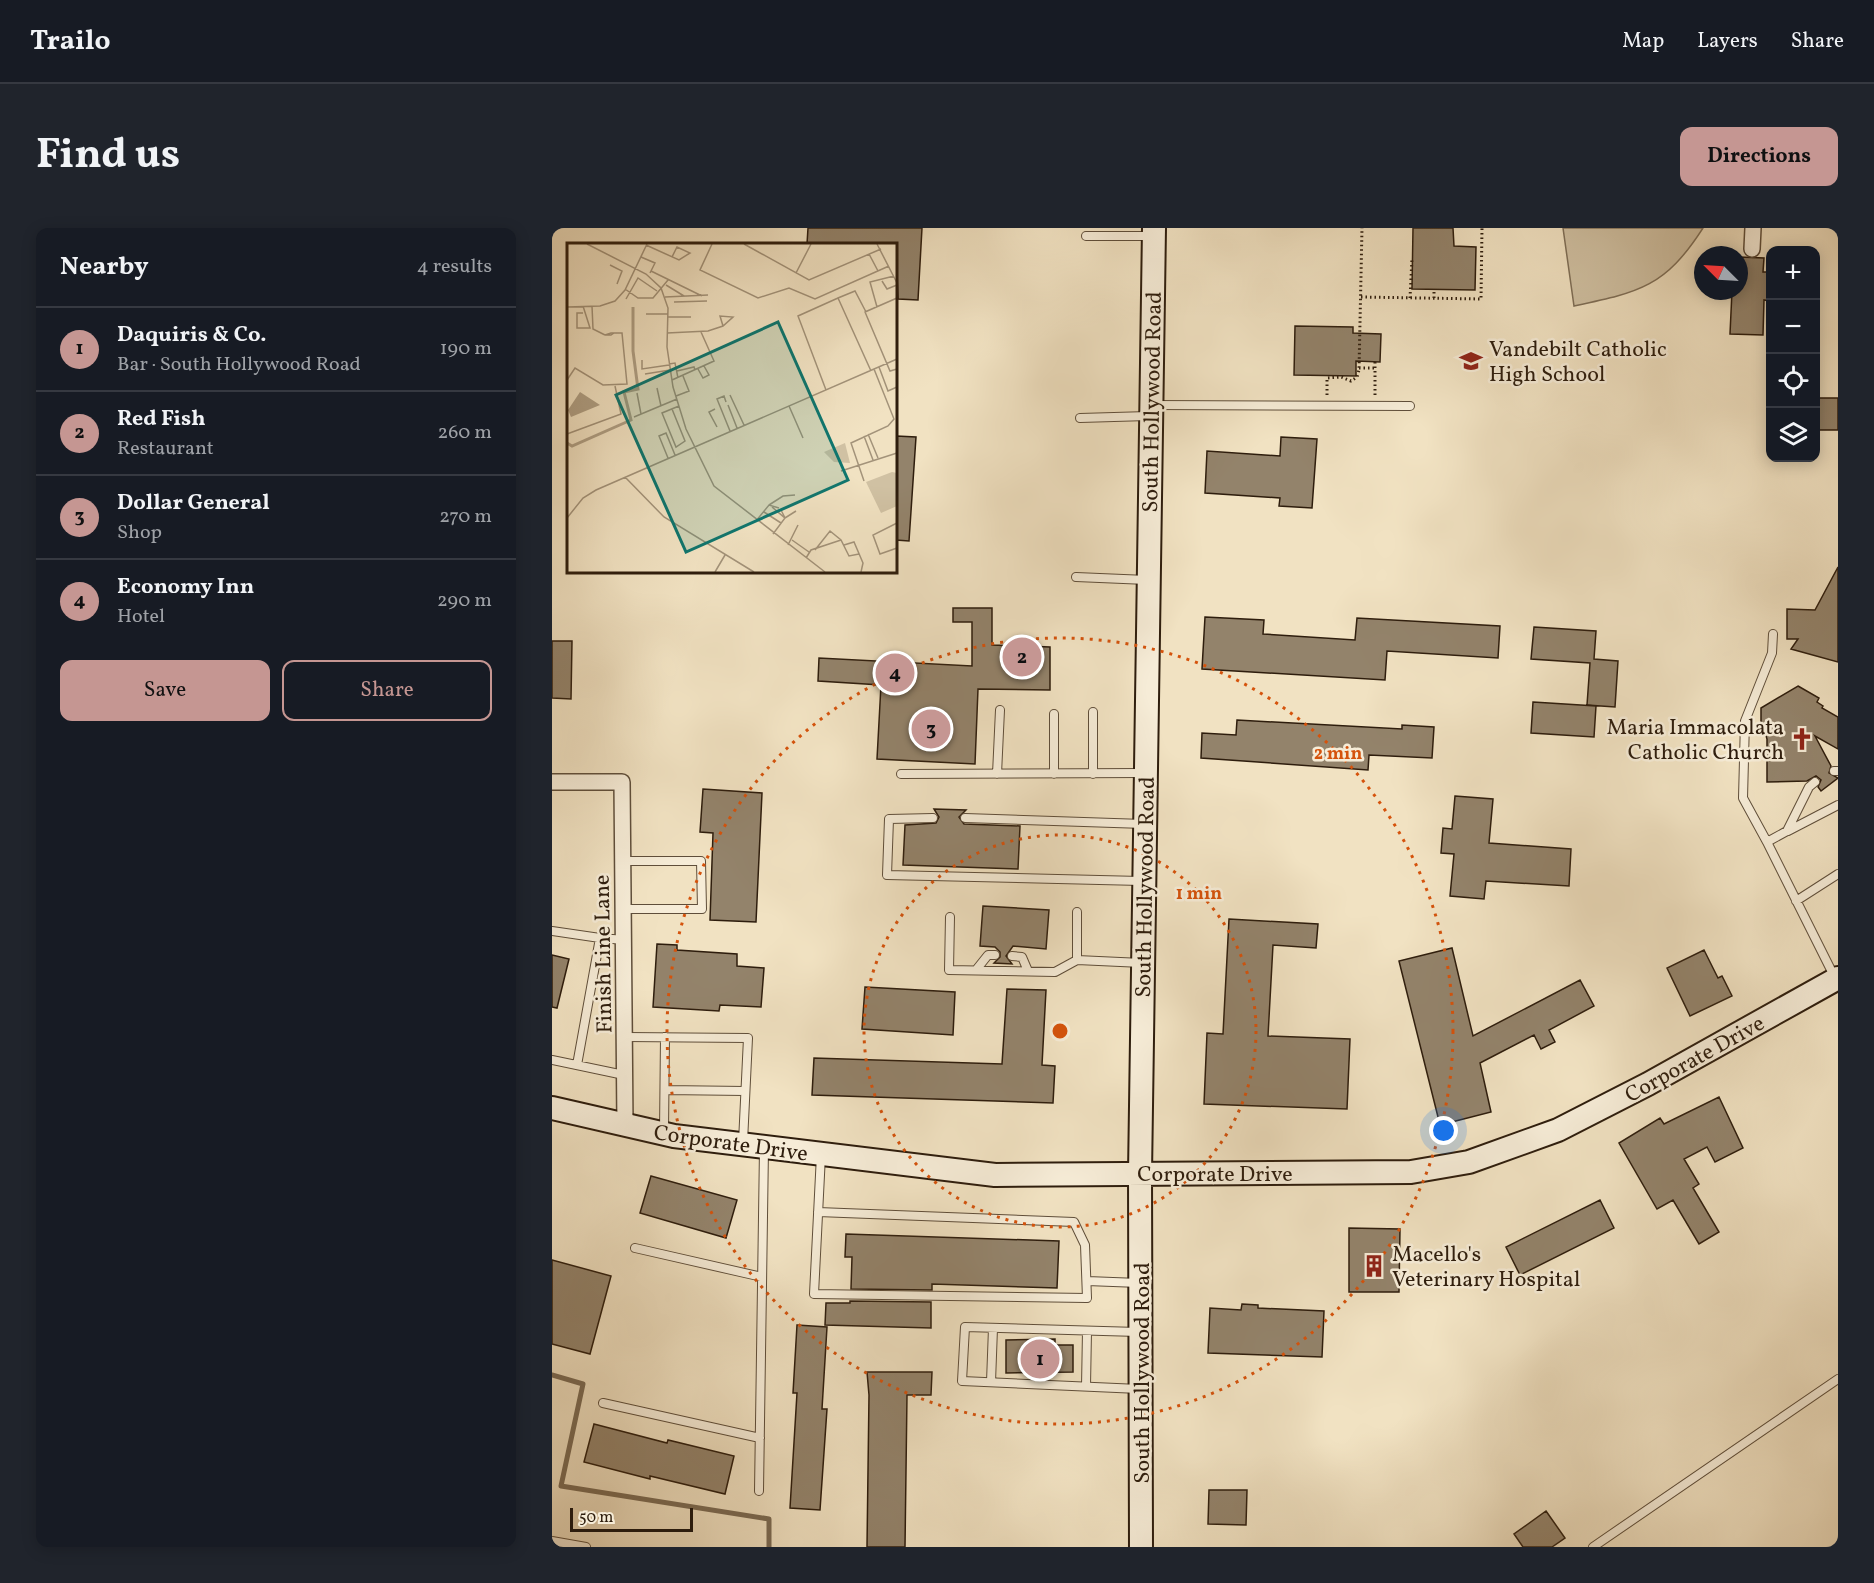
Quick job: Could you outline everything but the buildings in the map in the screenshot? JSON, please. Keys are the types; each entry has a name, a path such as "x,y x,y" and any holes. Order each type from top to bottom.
{"main road":[{"name":"South Hollywood Road","path":"1141,1547 1140,1174 1155,231"},
{"name":"Corporate Drive","path":"552,1108 664,1134 753,1147 995,1175 1411,1172 1469,1162 1558,1130 1648,1084 1837,979"}],"street":[{"path":"1752,249 1753,228"},
{"name":"Finish Line Lane","path":"552,782 622,782 625,909 625,1126"}],"lane":[{"path":"1086,236 1155,231"},
{"path":"1080,418 1151,411 1410,406"},
{"path":"1076,577 1149,580"},
{"path":"1773,634 1772,653 1745,721 1743,798 1837,979"},
{"path":"997,774 1000,710"},
{"path":"1093,712 1093,774"},
{"path":"1054,714 1054,774"},
{"path":"901,774 1146,773"},
{"path":"1787,831 1809,787 1815,782"},
{"path":"1767,842 1838,805"},
{"path":"933,818 889,819 886,875 1144,881"},
{"path":"965,818 1145,824"},
{"path":"624,861 701,861 702,873 702,909 625,909"},
{"path":"1796,900 1838,874"},
{"path":"1077,912 1077,960"},
{"path":"950,917 950,970 1056,972 1077,960 1143,963"},
{"path":"552,931 625,940"},
{"path":"577,1065 600,938"},
{"path":"976,970 988,955 994,955"},
{"path":"1012,956 1022,957 1028,971"},
{"path":"626,1037 748,1038 745,1091 753,1147 762,1277 759,1491"},
{"path":"664,1134 665,1038"},
{"path":"552,1060 624,1075"},
{"path":"665,1090 745,1091"},
{"path":"818,1212 1074,1222 1085,1245 1086,1298 814,1294 818,1212 821,1154"},
{"path":"635,1248 762,1277"},
{"path":"1087,1281 1140,1284"},
{"path":"1141,1333 965,1327 962,1381 1141,1389"},
{"path":"991,1382 993,1328"},
{"path":"1086,1386 1087,1331"},
{"path":"1593,1547 1838,1379"},
{"path":"603,1402 760,1438"},
{"path":"552,1541 586,1547"}],"path":[{"path":"1327,406 1327,378 1341,377 1351,381 1357,376 1359,368 1362,228"},
{"path":"1361,297 1481,298 1482,228"},
{"path":"1410,298 1412,258"},
{"path":"1434,290 1434,298"},
{"path":"1375,362 1375,406"},
{"path":"1359,368 1374,368"}],"shaded area":[{"path":"1563,228 1703,228 1676,263 1649,284 1617,296 1574,306"}],"waterway":[{"path":"552,1375 583,1384 561,1486 769,1519 769,1547"}],"place":[{"name":"Vandebilt Catholic High School","path":"1471,361"},
{"name":"Red Fish","path":"1022,657"},
{"name":"Economy Inn","path":"895,673"},
{"name":"Dollar General","path":"931,729"},
{"name":"Maria Immacolata Catholic Church","path":"1802,739"},
{"name":"Macello's Veterinary Hospital","path":"1374,1266"},
{"name":"Daquiris & Co.","path":"1040,1359"}]}
